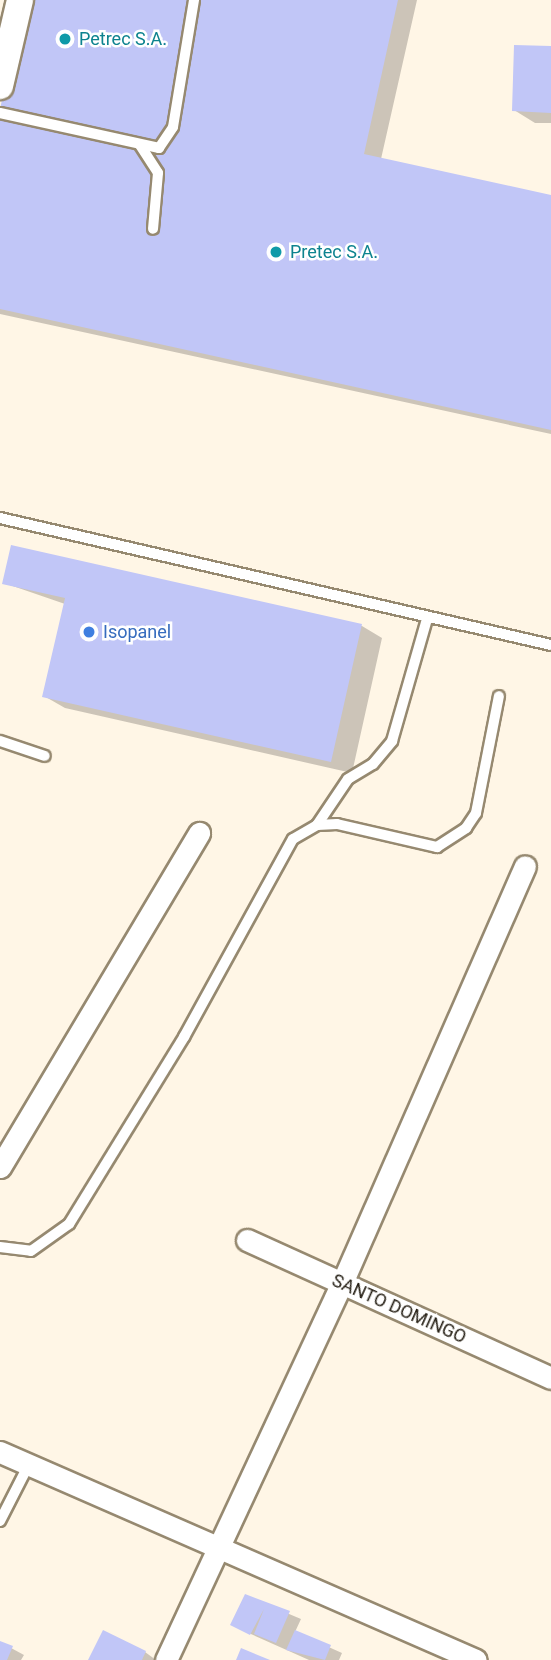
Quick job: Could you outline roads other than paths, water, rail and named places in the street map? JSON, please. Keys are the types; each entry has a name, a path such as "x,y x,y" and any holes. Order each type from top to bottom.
{"street":[{"path":"0,86 20,0"},
{"path":"0,1167 200,833"},
{"path":"166,1660 342,1283 525,866"},
{"name":"SANTO DOMINGO","path":"247,1240 551,1378"},
{"path":"0,1452 219,1542 476,1660"}],"lane":[{"path":"0,113 159,148 173,127 194,0"},
{"path":"140,145 158,173 153,229"},
{"path":"0,518 427,619 551,645"},
{"path":"0,1247 31,1251 69,1224 184,1037 293,839 317,825 348,779 373,764 392,741 427,619"},
{"path":"317,825 437,847 452,843 476,813 499,696"},
{"path":"0,741 45,756"},
{"path":"0,1521 29,1464"}],"place":[{"name":"Petrec S.A.","path":"65,39"},
{"name":"Pretec S.A.","path":"276,252"},
{"name":"Isopanel","path":"89,632"}]}
